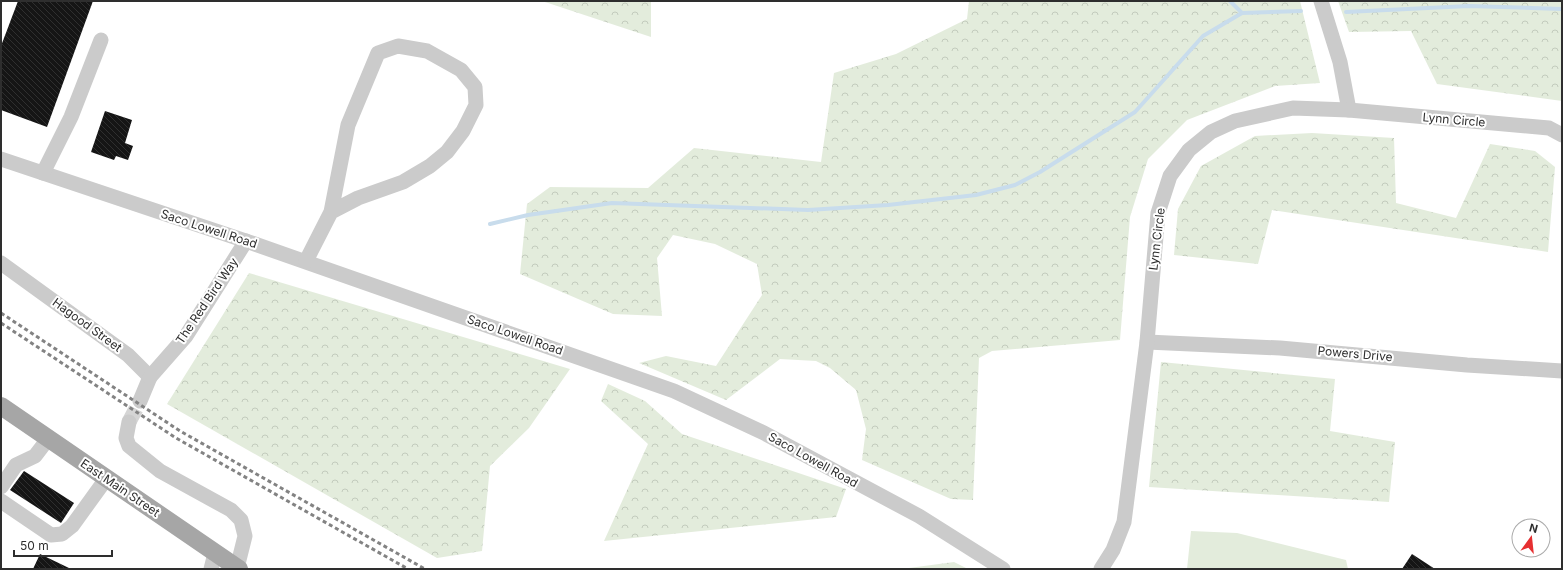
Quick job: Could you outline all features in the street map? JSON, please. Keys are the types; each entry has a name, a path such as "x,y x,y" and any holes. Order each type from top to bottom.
{"main road":[{"name":"East Main Street","path":"1,406 106,479 213,561 238,568"}],"street":[{"path":"1321,1 1340,62 1348,110"},
{"path":"43,173 71,117 101,40"},
{"path":"306,261 331,212 348,125 378,53 398,46 427,51 461,70 475,87 476,105 463,131 447,152 430,166 403,182 358,198 331,212"},
{"name":"Lynn Circle","path":"1100,569 1113,550 1124,522 1147,342 1158,213 1170,176 1189,150 1211,132 1235,120 1293,108 1348,110 1549,128 1562,135"},
{"name":"Saco Lowell Road","path":"1,159 246,240 674,391 764,433 919,516 1003,569"},
{"name":"The Red Bird Way","path":"150,378 186,336 246,240"},
{"name":"Hagood Street","path":"1,263 128,355 150,378"},
{"name":"Powers Drive","path":"1147,342 1280,348 1466,365 1562,371"},
{"path":"140,401 150,378"},
{"path":"129,422 126,438 129,446 160,471 230,510 241,520 245,536 238,568"},
{"path":"1,487 16,465 35,456 48,439"},
{"path":"1,501 51,535 62,534 72,526 106,479"}],"green space":[{"path":"542,1 651,1 651,37"},
{"path":"969,1 1300,1 1320,83 1275,86 1187,120 1148,159 1130,217 1120,340 992,351 979,358 973,500 951,499 862,460 866,429 856,390 830,368 816,361 780,359 726,400 639,363 666,356 716,366 762,295 757,264 715,244 673,235 657,258 662,316 613,314 520,274 527,204 550,187 648,188 694,148 821,162 834,73 896,54 967,19"},
{"path":"1338,1 1562,1 1562,101 1437,84 1411,31 1349,32"},
{"path":"1312,133 1394,138 1396,203 1456,218 1490,144 1535,151 1555,167 1548,252 1272,210 1258,264 1174,255 1178,209 1201,166 1255,136"},
{"path":"249,273 570,369 529,428 490,466 482,551 437,558 167,404"},
{"path":"1161,362 1335,379 1330,431 1395,442 1389,502 1149,487"},
{"path":"608,384 645,401 682,434 846,489 836,517 604,541 648,444 601,401"},
{"path":"1191,531 1237,533 1346,560 1348,569 1187,569"},
{"path":"954,562 968,569 909,569 909,568"}],"building":[{"path":"18,1 93,1 47,127 1,110 1,46"},
{"path":"105,111 132,120 125,143 133,146 128,160 116,156 114,160 91,152"},
{"path":"24,471 74,503 61,523 10,490"},
{"path":"40,554 71,569 33,569"},
{"path":"1412,554 1435,569 1402,569"}],"waterway":[{"path":"1230,1 1242,13"},
{"path":"1346,12 1469,6 1562,9"},
{"path":"490,224 528,215 612,203 808,210 888,205 976,195 1015,185 1040,172 1135,112 1203,36 1242,13 1301,11"}],"tunnel":[{"path":"129,422 140,401"}],"railway":[{"path":"1,313 180,431 425,569"},
{"path":"1,323 176,438 408,569"}]}
